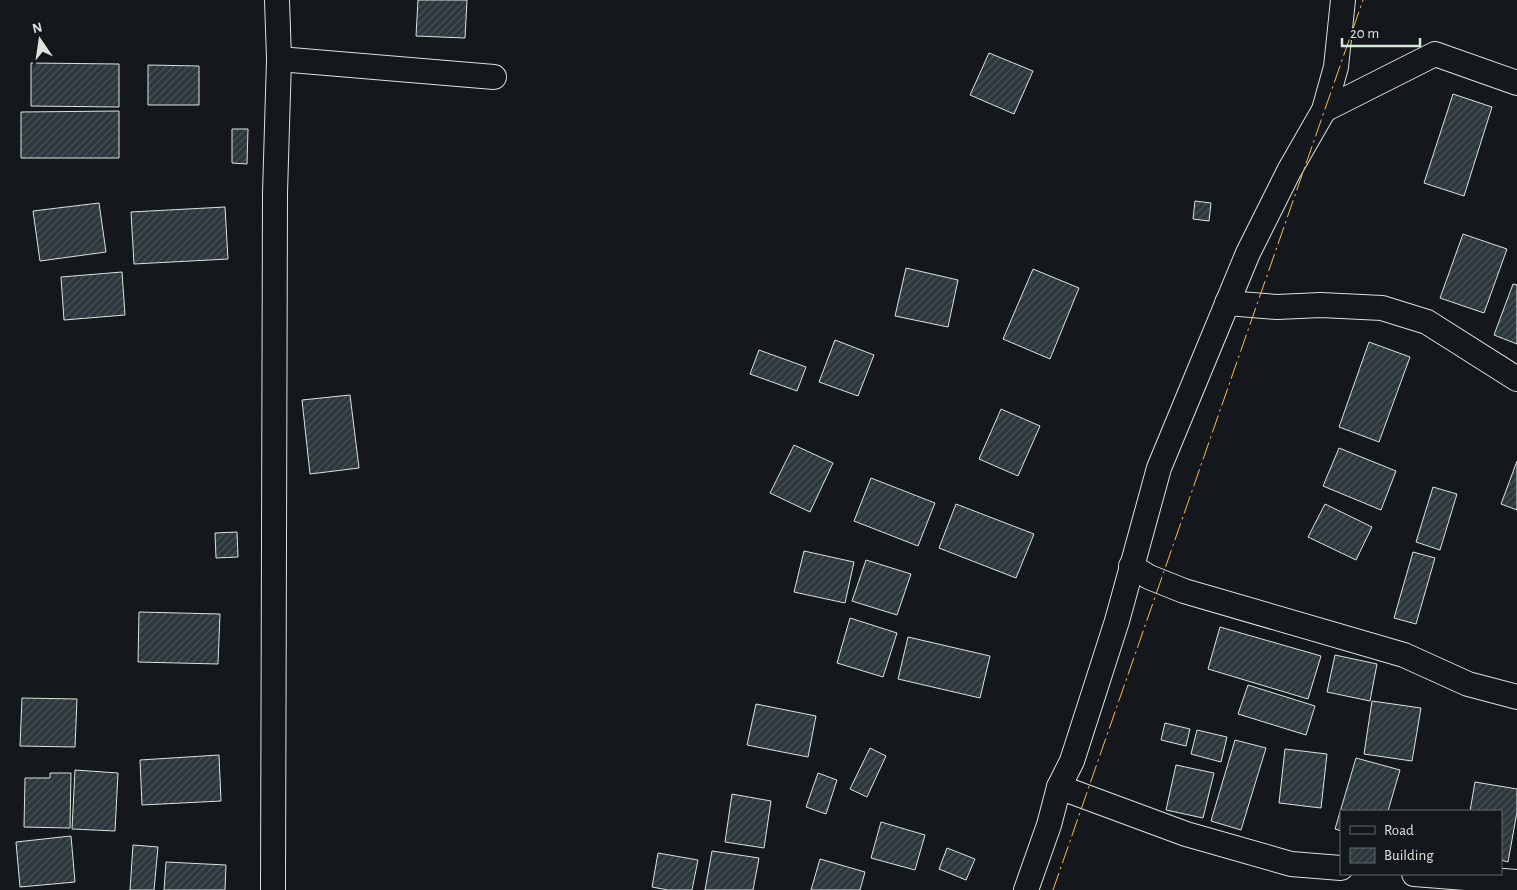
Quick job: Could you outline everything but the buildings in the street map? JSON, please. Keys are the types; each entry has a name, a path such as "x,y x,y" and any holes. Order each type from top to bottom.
{"street":[{"path":"273,890 275,193 279,59 278,0"},
{"path":"1026,890 1049,825 1059,787 1072,761 1117,621 1159,468 1248,253 1288,171 1324,110 1336,66 1343,0"},
{"path":"1324,110 1435,54 1517,83"},
{"path":"279,59 494,77"},
{"path":"1227,303 1277,307 1321,305 1382,308 1427,322 1517,379"},
{"path":"1131,566 1149,577 1184,591 1404,655 1468,684 1517,697"},
{"path":"1059,787 1186,834 1291,864 1340,868"},
{"path":"1427,875 1517,882"}],"power":[{"path":"1053,890 1363,0"}]}
